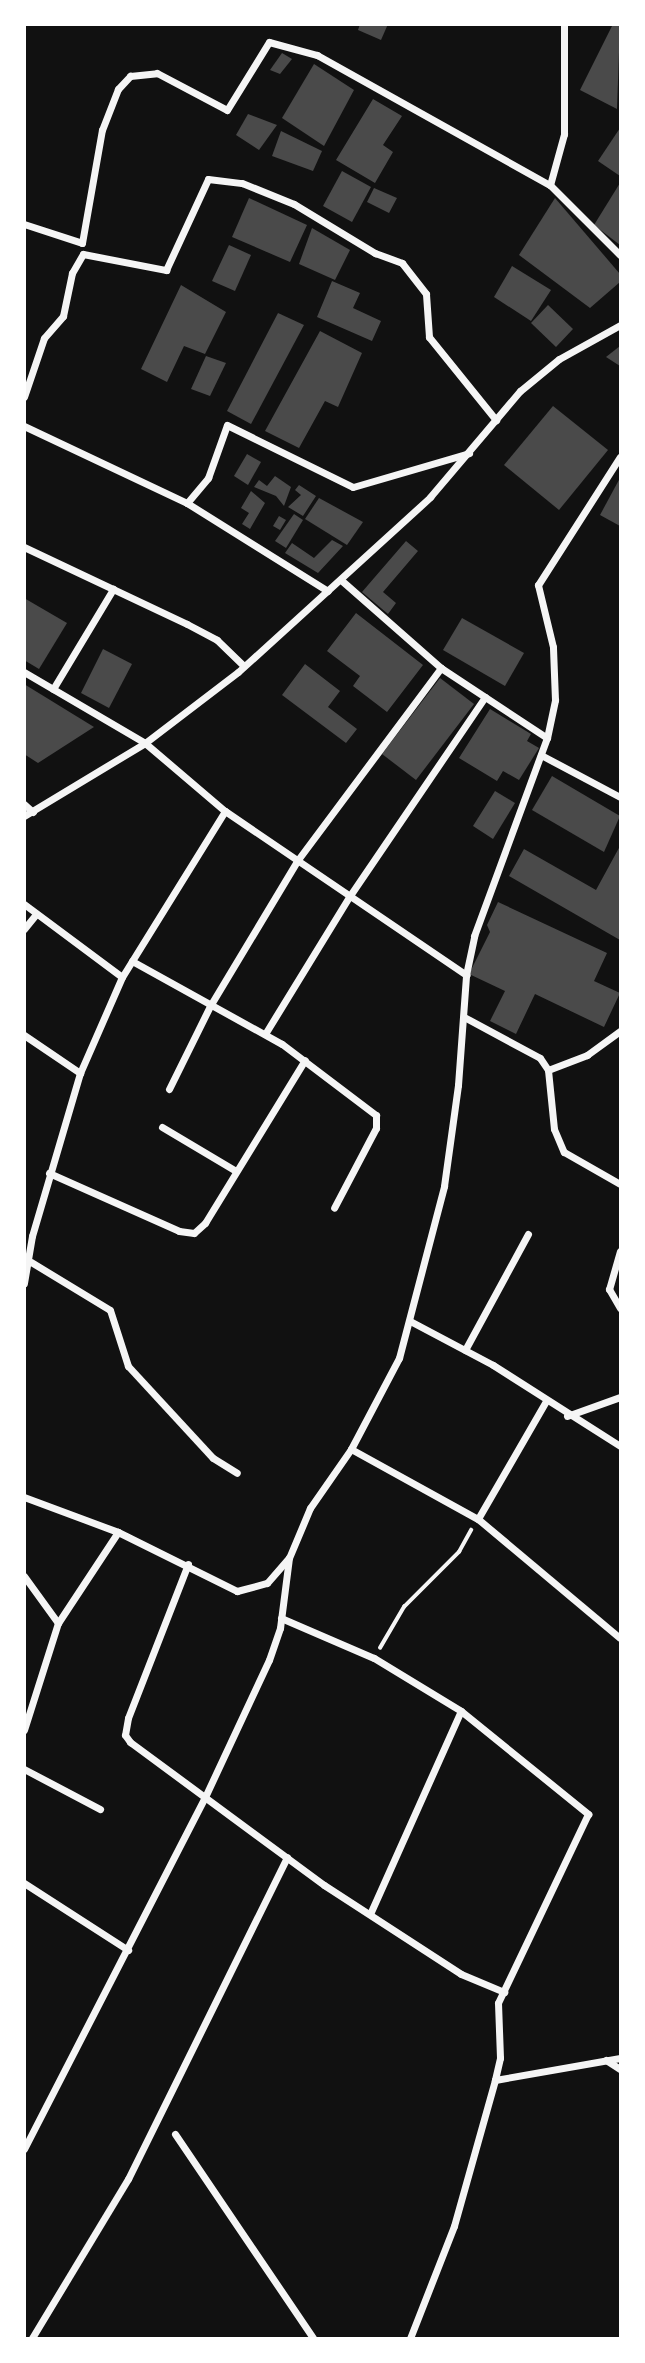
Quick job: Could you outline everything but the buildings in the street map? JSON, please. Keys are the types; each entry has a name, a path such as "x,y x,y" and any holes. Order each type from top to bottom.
{"street":[{"path":"550,185 564,134 564,24"},
{"path":"24,224 82,243 102,130 118,89 130,76 157,73 227,110 269,43 317,55 550,185 621,255"},
{"path":"24,397 44,338 62,316 72,273 83,254 166,270 208,179 242,183 294,204 375,253 402,263 426,294 429,337 496,420"},
{"path":"24,817 145,743 244,666 430,497 520,391 559,359 621,325"},
{"path":"187,503 208,478 227,425 353,488 470,453"},
{"path":"24,426 187,503 328,591"},
{"path":"24,2149 205,1797 269,1660 282,1618 289,1558 310,1508 351,1449 399,1357 444,1186 464,1017 466,975 474,936 547,738 555,700 554,647 538,585 621,457"},
{"path":"24,547 217,640 244,666"},
{"path":"341,580 441,668 547,738"},
{"path":"53,690 113,589"},
{"path":"169,1089 210,1006 297,861 441,668"},
{"path":"24,672 145,743 225,811 466,975"},
{"path":"265,1034 349,897 485,697"},
{"path":"541,755 621,797"},
{"path":"24,804 33,811"},
{"path":"24,1283 31,1262 32,1236 80,1073 122,977 225,811"},
{"path":"24,904 122,977"},
{"path":"24,929 36,914"},
{"path":"132,961 265,1034 305,1060 376,1115 376,1128 334,1208"},
{"path":"464,1017 540,1058 548,1070 554,1129 564,1152 621,1184"},
{"path":"548,1070 587,1055 621,1031"},
{"path":"24,1035 80,1073"},
{"path":"49,1173 179,1231 194,1233 305,1060"},
{"path":"162,1127 236,1171"},
{"path":"465,1350 528,1234"},
{"path":"621,1251 609,1289 621,1308"},
{"path":"31,1262 110,1310 128,1366 213,1458 237,1473"},
{"path":"410,1321 465,1350 567,1416 621,1446"},
{"path":"567,1416 621,1397"},
{"path":"478,1519 546,1401"},
{"path":"351,1449 478,1519 621,1638"},
{"path":"24,1497 118,1532 188,1564 237,1591 253,1591 267,1583 289,1558"},
{"path":"24,1730 58,1623 118,1532"},
{"path":"188,1564 125,1735 287,1857 370,1914 461,1974 504,1992"},
{"path":"24,1576 58,1623"},
{"path":"282,1618 374,1658 461,1711 588,1814 498,2003 500,2058 495,2080 454,2226 410,2339"},
{"path":"370,1914 461,1711"},
{"path":"24,1769 100,1809"},
{"path":"32,2339 128,2179 287,1857"},
{"path":"24,1883 128,1950"},
{"path":"495,2080 621,2058"},
{"path":"606,2060 621,2069"},
{"path":"175,2134 313,2339"}],"path":[{"path":"374,1658 404,1607 459,1552 478,1519"}]}
